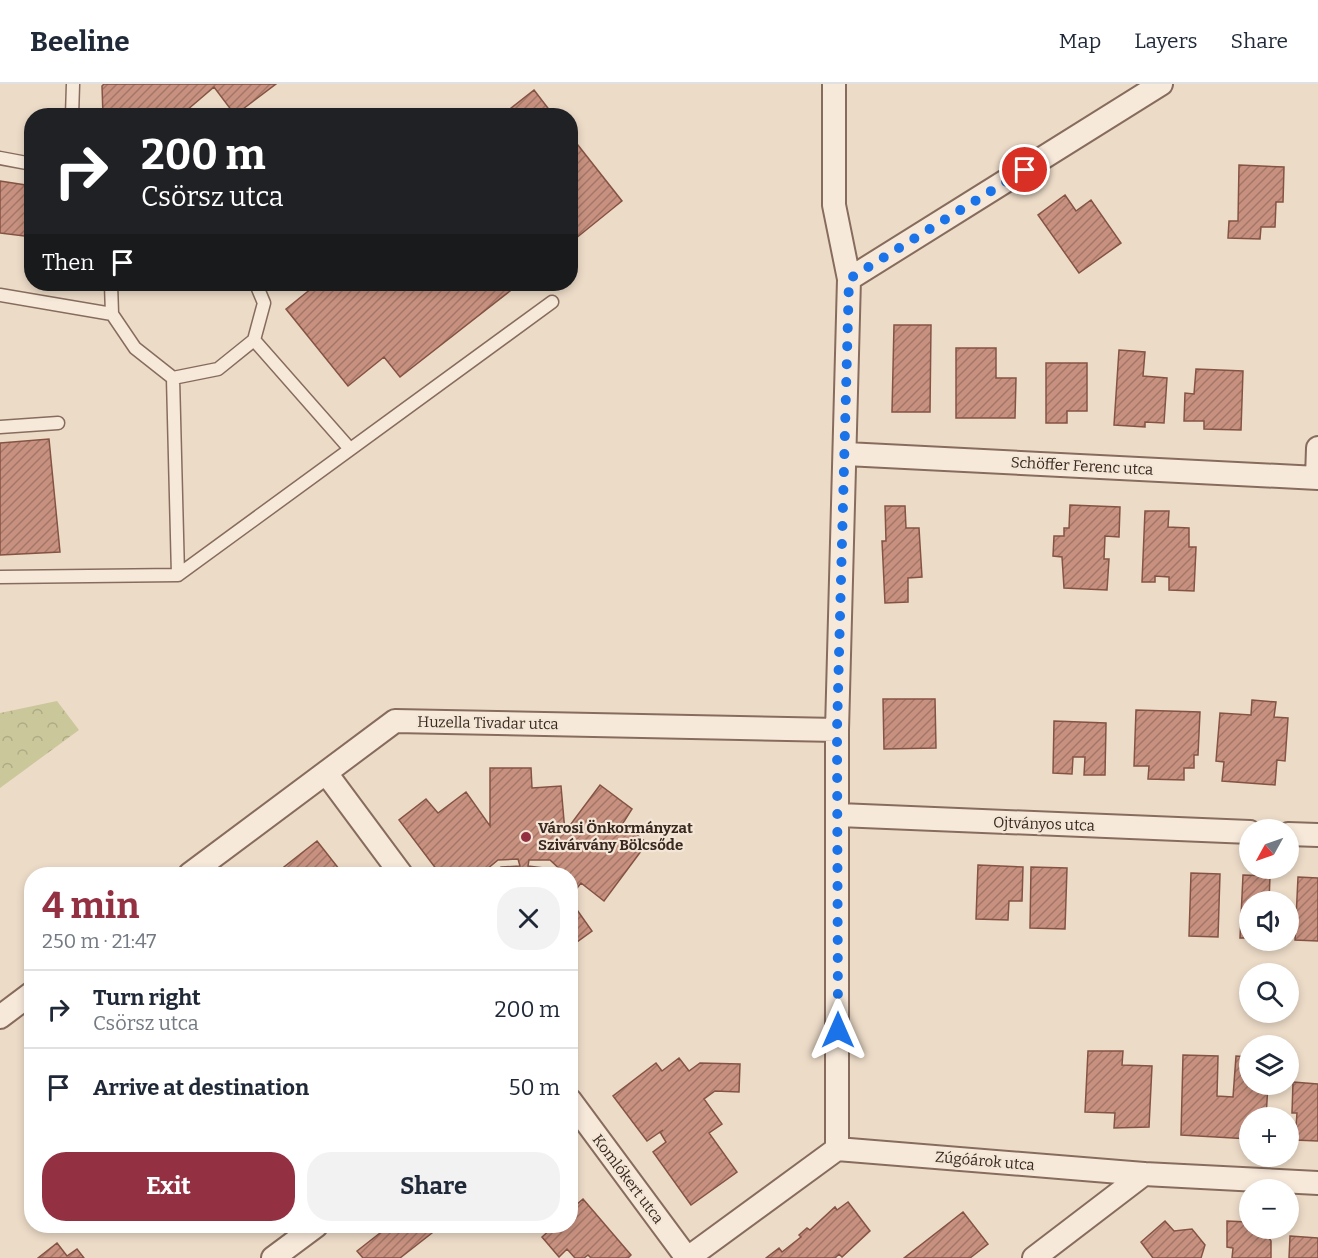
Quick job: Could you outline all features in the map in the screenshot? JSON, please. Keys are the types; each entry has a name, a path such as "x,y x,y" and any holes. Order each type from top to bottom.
{"street":[{"path":"687,1258 837,1149 839,815 837,730 849,279 834,205 834,84"},
{"path":"849,279 1161,84"},
{"path":"1317,478 1318,448"},
{"name":"Schöffer Ferenc utca","path":"846,453 1317,478"},
{"name":"Huzella Tivadar utca","path":"199,867 395,721 837,730"},
{"path":"326,773 396,867"},
{"name":"Ojtványos utca","path":"839,815 1239,832"},
{"path":"1299,834 1318,835"},
{"path":"0,1017 24,999"},
{"name":"Komlókert utca","path":"578,1111 687,1258"},
{"name":"Zúgóárok utca","path":"837,1149 1144,1174 1318,1183"},
{"path":"1034,1258 1144,1174"},
{"path":"273,1258 307,1233"}],"lane":[{"path":"72,108 73,84"},
{"path":"0,158 24,162"},
{"path":"111,291 112,314 135,348 173,378 218,369 254,340 264,303 259,291"},
{"path":"0,295 112,314"},
{"path":"0,577 177,575 552,302"},
{"path":"254,340 350,449"},
{"path":"173,378 177,575"},
{"path":"0,427 58,423"}],"green space":[{"path":"57,701 79,730 0,788 0,713"}],"building":[{"path":"104,84 276,84 244,108 230,108 214,87 189,108 103,108 102,86"},
{"path":"534,90 548,108 511,108"},
{"path":"578,145 622,201 578,237"},
{"path":"1239,165 1284,167 1283,202 1276,202 1275,227 1261,227 1260,239 1228,238 1229,221 1238,221"},
{"path":"0,181 24,185 24,236 0,233"},
{"path":"1065,195 1076,211 1091,200 1121,243 1079,273 1038,215"},
{"path":"308,291 510,291 400,377 384,357 348,386 286,309"},
{"path":"894,325 931,325 930,412 892,412"},
{"path":"956,348 996,348 996,378 1016,378 1015,418 956,418"},
{"path":"1119,350 1145,352 1143,376 1167,378 1164,423 1145,422 1145,427 1114,425"},
{"path":"1046,363 1087,363 1087,411 1067,411 1067,423 1046,423"},
{"path":"1196,369 1243,371 1241,430 1204,429 1204,421 1184,421 1185,393 1194,394"},
{"path":"49,439 60,552 0,555 0,443"},
{"path":"1070,505 1120,507 1119,537 1105,536 1104,559 1109,559 1107,590 1064,588 1062,557 1053,556 1054,536 1064,536 1064,528 1069,528"},
{"path":"885,506 905,506 906,528 919,528 922,577 908,578 908,602 885,603 882,541 886,541"},
{"path":"1145,511 1169,511 1168,527 1189,528 1189,547 1196,547 1194,591 1169,590 1169,577 1155,576 1155,582 1142,582"},
{"path":"883,699 935,699 936,748 884,749"},
{"path":"1252,700 1276,702 1274,717 1288,718 1285,761 1277,760 1275,785 1222,781 1224,762 1216,761 1220,713 1251,715"},
{"path":"1136,710 1200,712 1198,755 1194,755 1194,768 1184,768 1184,780 1148,779 1149,766 1134,766"},
{"path":"1054,721 1106,723 1105,775 1084,775 1085,757 1073,757 1072,774 1053,773"},
{"name":"Városi Önkormányzat Szivárvány Bölcsőde","path":"490,768 531,768 532,788 561,786 565,832 600,785 632,809 623,823 647,843 604,901 581,883 578,887 578,867 558,867 550,860 529,860 528,866 536,867 501,867 520,866 518,859 498,860 490,867 435,867 399,820 426,799 438,813 466,792 490,826"},
{"path":"317,841 337,867 284,867"},
{"path":"978,865 1023,867 1022,901 1009,901 1008,920 976,919"},
{"path":"1031,867 1067,868 1065,929 1030,928"},
{"path":"1191,873 1220,874 1218,937 1189,936"},
{"path":"1299,877 1318,878 1318,941 1299,940"},
{"path":"1243,879 1270,879 1269,891 1242,891"},
{"path":"578,911 592,931 578,941"},
{"path":"1088,1051 1123,1051 1122,1065 1152,1066 1149,1127 1114,1128 1115,1113 1085,1112"},
{"path":"1183,1055 1218,1056 1217,1096 1233,1097 1236,1056 1239,1056 1239,1095 1267,1095 1267,1107 1239,1107 1239,1138 1181,1135"},
{"path":"679,1058 689,1071 700,1063 740,1064 739,1092 715,1091 704,1099 722,1124 709,1133 737,1172 691,1205 653,1152 666,1142 660,1132 647,1141 613,1096 656,1063 662,1071"},
{"path":"1299,1082 1318,1084 1318,1141 1299,1140 1299,1107 1292,1107 1293,1095 1299,1095"},
{"path":"583,1199 631,1255 628,1258 591,1258 588,1255 584,1258 575,1258 567,1249 559,1257 542,1237 546,1233 578,1233 578,1203"},
{"path":"848,1202 870,1231 842,1257 839,1254 835,1258 766,1258 779,1248 782,1252 801,1237 799,1235 807,1228 810,1230 835,1207 837,1210"},
{"path":"963,1212 988,1244 970,1258 904,1258"},
{"path":"1165,1221 1174,1231 1192,1229 1205,1245 1201,1258 1153,1258 1141,1242"},
{"path":"1227,1221 1239,1222 1239,1239 1270,1239 1271,1258 1232,1258 1233,1248 1227,1247"},
{"path":"380,1233 432,1233 400,1258 363,1258 357,1251"},
{"path":"1299,1237 1318,1238 1318,1258 1289,1258 1290,1239 1299,1239"},
{"path":"57,1243 67,1256 77,1249 84,1258 38,1258"}],"place":[{"name":"Városi Önkormányzat Szivárvány Bölcsőde","path":"526,837"}],"route":[{"path":"838,1030 837,730 849,279 1025,170"}]}
